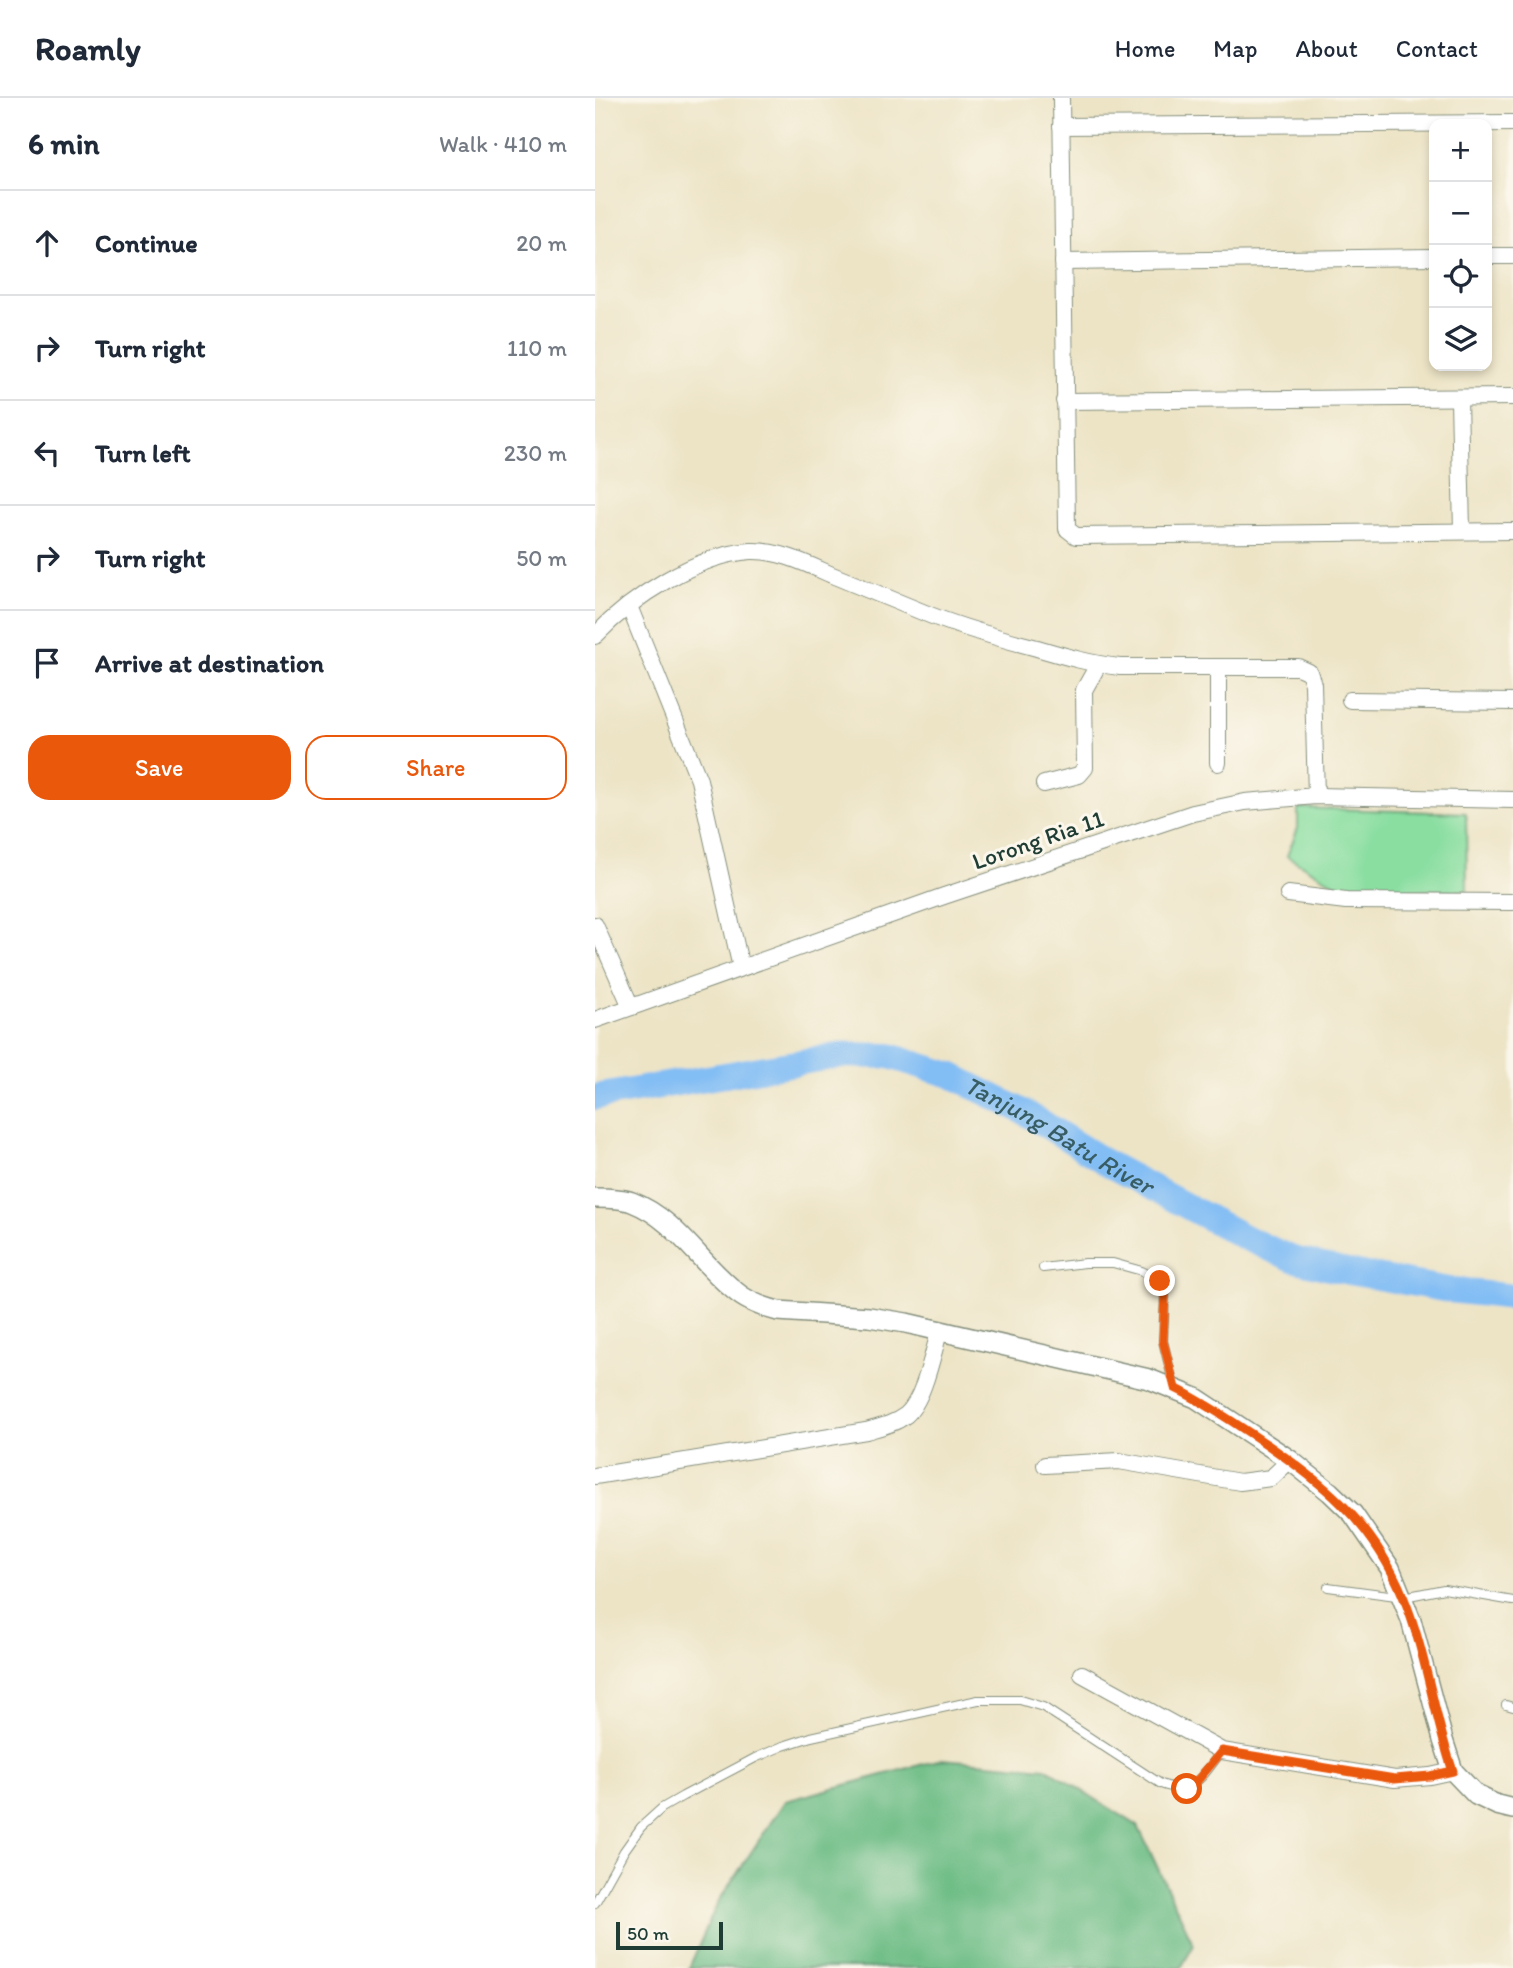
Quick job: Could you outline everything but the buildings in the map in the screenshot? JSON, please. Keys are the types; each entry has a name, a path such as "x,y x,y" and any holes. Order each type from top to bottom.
{"street":[{"path":"1061,98 1067,529 1076,536 1513,531"},
{"path":"1492,123 1513,123"},
{"path":"1061,126 1429,124"},
{"path":"1492,256 1513,256"},
{"path":"1063,262 1429,257"},
{"path":"1064,401 1513,397"},
{"path":"1458,398 1462,531"},
{"path":"595,636 647,592 700,564 725,555 751,551 793,559 924,613 1000,638 1098,665 1298,667 1310,672 1313,684 1316,796"},
{"path":"629,606 699,780 741,968"},
{"path":"1044,785 1079,775 1085,768 1084,690 1098,665"},
{"path":"1218,667 1219,763"},
{"path":"1350,700 1513,702"},
{"name":"Lorong Ria 11","path":"595,1020 956,892 1193,813 1245,802 1316,796 1513,800"},
{"path":"1288,894 1346,901 1513,902"},
{"path":"595,925 631,1007"},
{"path":"595,1198 631,1201 649,1210 671,1227 735,1292 764,1307 778,1311 869,1317 940,1329 1117,1370 1175,1388 1196,1398 1290,1460 1353,1514 1384,1555 1404,1597 1453,1771 1476,1794 1513,1810"},
{"path":"595,1476 866,1431 893,1423 908,1413 917,1400 940,1329"},
{"path":"1045,1465 1119,1461 1240,1482 1271,1478 1290,1460"},
{"path":"1082,1674 1222,1751 1395,1779 1453,1771"}],"lane":[{"path":"1043,1268 1112,1263 1142,1271 1160,1281 1165,1294 1163,1341 1175,1388"},
{"path":"1328,1587 1404,1597 1444,1589 1513,1601"},
{"path":"595,1903 624,1851 641,1827 662,1808 755,1758 811,1737 978,1700 1001,1698 1043,1707 1161,1784 1173,1788 1187,1789 1222,1751"}],"green space":[{"path":"1298,808 1466,813 1467,891 1346,890 1287,856 1298,828"},
{"path":"942,1759 1046,1768 1138,1826 1194,1945 1181,1968 689,1968 717,1904 785,1801"}],"waterway":[{"name":"Tanjung Batu River","path":"595,1097 843,1055 890,1056 951,1075 1026,1113 1110,1165 1246,1238 1293,1259 1449,1290 1513,1297"}],"route":[{"path":"1160,1281 1165,1294 1163,1341 1175,1388 1196,1398 1290,1460 1353,1514 1384,1555 1404,1597 1453,1771 1395,1779 1222,1751 1187,1789"}]}
